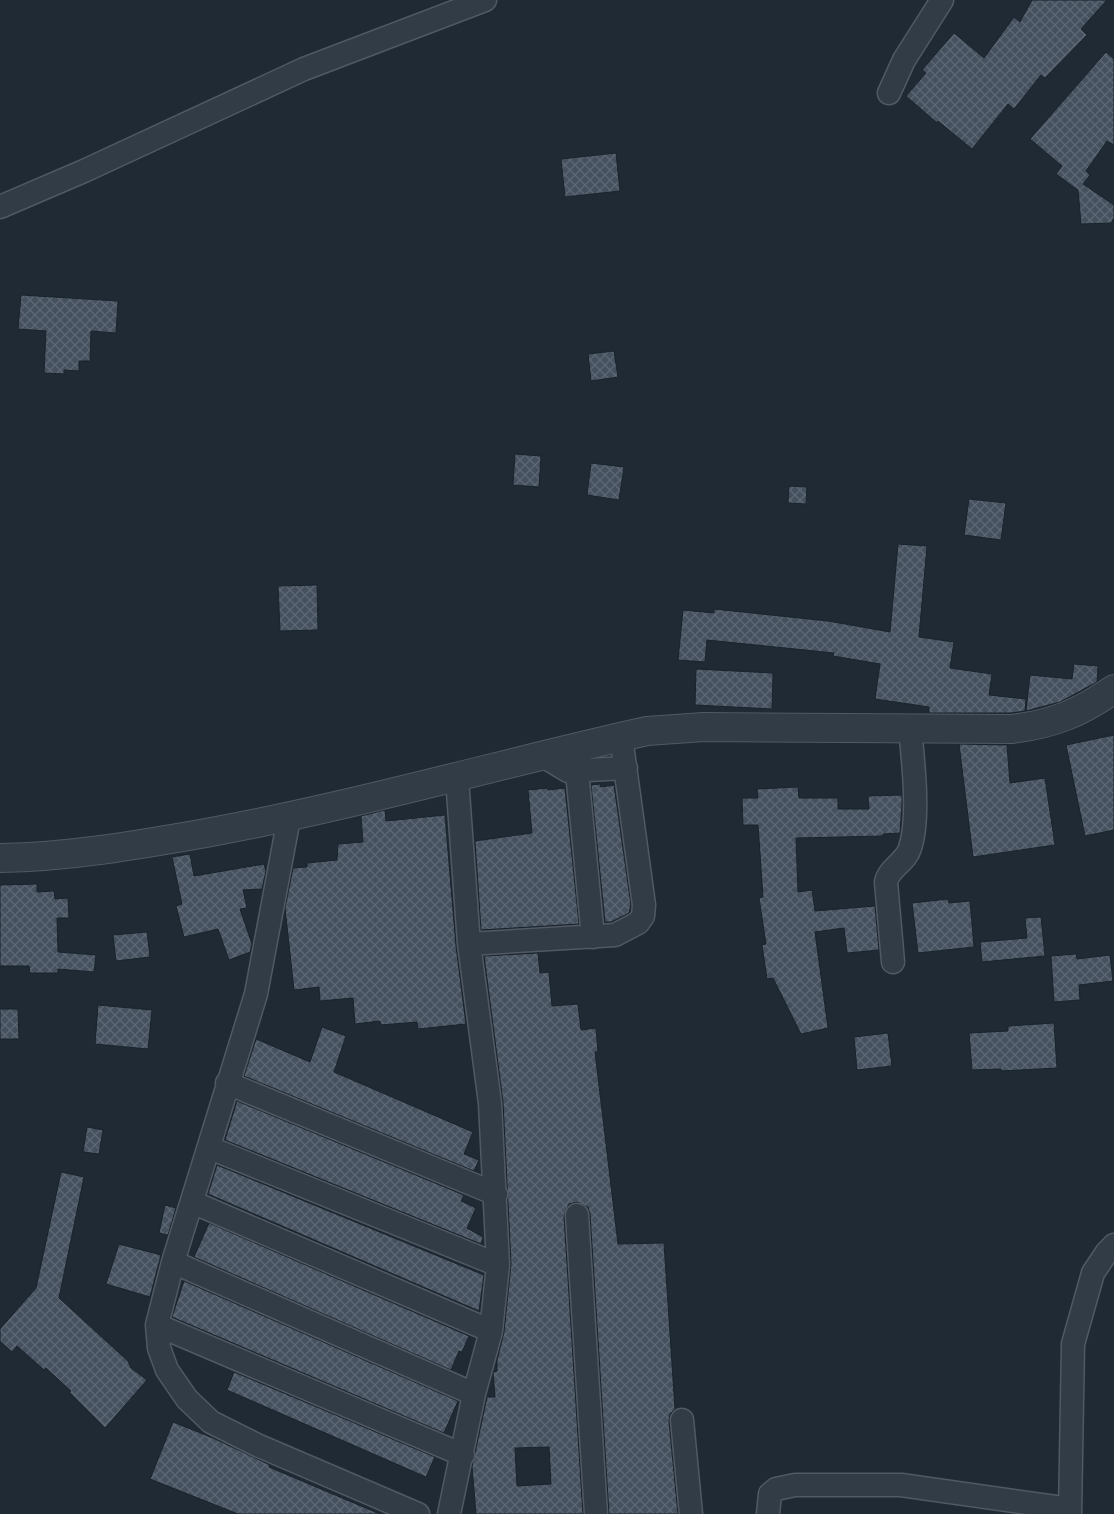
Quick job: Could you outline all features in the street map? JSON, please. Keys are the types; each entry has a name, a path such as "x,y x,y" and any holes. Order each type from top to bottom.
{"street":[{"path":"0,207 84,171 304,69 485,0"},
{"path":"889,93 904,60 942,0"},
{"path":"0,858 123,848 289,818 647,731 704,727 1012,728 1036,726 1059,720 1082,710 1114,689"},
{"path":"893,962 886,882 889,873 907,854 912,836 915,788 910,728"},
{"path":"469,944 615,935 628,930 638,923 644,906 621,737"},
{"path":"543,756 561,769 577,772 626,768"},
{"path":"577,772 593,937"},
{"path":"449,1514 474,1394 490,1332 498,1265 496,1194 490,1103 469,944 457,778"},
{"path":"289,818 256,994 227,1083 210,1148 173,1262 157,1325 159,1348 167,1370 187,1399 211,1422 257,1445 418,1514"},
{"path":"227,1083 496,1194"},
{"path":"210,1148 498,1265"},
{"path":"192,1202 490,1332"},
{"path":"577,1215 596,1514"},
{"path":"768,1514 770,1494 776,1490 795,1485 901,1486 1070,1512 1073,1344 1093,1274 1106,1252 1114,1245"},
{"path":"173,1262 474,1394"},
{"path":"157,1325 463,1454"},
{"path":"682,1420 691,1514"}],"building":[{"path":"1032,0 1107,0 1081,29 1087,35 1045,78 1041,75 1014,109 1008,104 972,149 938,121 937,123 906,96 926,73 922,70 954,33 984,58 1014,17 1020,22"},
{"path":"1106,52 1114,59 1114,145 1107,141 1086,171 1090,175 1083,184 1114,205 1114,218 1111,223 1081,224 1078,190 1056,174 1062,166 1030,139"},
{"path":"616,153 620,191 565,197 561,159"},
{"path":"21,295 118,301 116,333 91,331 90,361 79,361 79,371 64,370 64,374 44,373 46,331 18,329"},
{"path":"614,351 618,377 591,381 588,354"},
{"path":"515,454 541,456 539,487 513,485"},
{"path":"591,463 624,467 619,500 587,495"},
{"path":"789,486 807,487 806,504 788,503"},
{"path":"969,499 1006,503 1001,540 964,535"},
{"path":"898,544 927,546 919,637 954,642 950,668 992,674 989,695 1026,699 1025,711 1011,713 929,713 929,707 875,699 880,664 833,656 834,653 707,640 705,662 678,660 683,610 714,613 714,609 828,621 890,632"},
{"path":"317,585 318,630 280,631 278,586"},
{"path":"1074,664 1098,666 1097,682 1060,702 1026,711 1030,675 1072,679"},
{"path":"696,669 773,673 772,709 695,705"},
{"path":"1114,735 1114,830 1085,836 1066,745"},
{"path":"959,744 1007,745 1010,783 1045,778 1055,845 973,857"},
{"path":"600,784 601,787 614,785 631,905 629,913 611,922 605,922 591,785"},
{"path":"798,787 799,798 838,798 838,809 869,809 868,796 902,795 900,833 883,834 883,836 796,838 798,892 812,890 815,911 875,906 879,950 847,953 844,928 815,932 828,1028 801,1034 773,978 767,979 762,945 766,944 759,898 763,897 758,825 743,825 742,798 758,798 757,789"},
{"path":"548,788 548,790 565,788 579,924 481,930 475,841 532,833 528,790"},
{"path":"385,810 386,821 445,815 456,946 466,1024 418,1029 417,1022 381,1025 380,1021 355,1024 353,998 320,1001 319,987 294,990 285,908 293,868 307,867 307,863 337,860 338,844 363,842 361,816"},
{"path":"190,854 194,876 264,864 266,871 262,889 243,890 247,908 240,909 252,944 250,952 229,960 218,929 184,937 176,906 182,904 172,857"},
{"path":"37,884 37,892 54,891 55,899 68,898 69,918 57,918 58,952 96,955 94,972 58,969 58,973 30,973 29,966 0,966 0,885"},
{"path":"948,899 949,903 970,901 974,947 918,953 912,903"},
{"path":"1041,917 1045,956 982,962 980,942 1027,938 1025,918"},
{"path":"147,932 150,957 116,961 113,935"},
{"path":"538,953 540,973 549,972 552,1006 578,1004 581,1030 596,1028 598,1052 595,1052 618,1244 664,1243 675,1409 670,1414 669,1421 678,1514 609,1514 590,1214 588,1207 577,1202 569,1204 564,1216 583,1514 476,1514 472,1467 487,1397 495,1397 493,1372 497,1371 497,1360 504,1332 511,1264 503,1102 484,956","holes":["549,1447 551,1484 517,1486 515,1448"]},
{"path":"1076,954 1077,959 1110,955 1113,981 1079,985 1080,1000 1054,1002 1051,956"},
{"path":"98,1005 152,1010 148,1049 95,1044"},
{"path":"0,1009 18,1009 19,1039 0,1039"},
{"path":"1054,1023 1057,1068 1001,1071 1001,1069 972,1070 969,1033 1008,1031 1008,1026"},
{"path":"322,1027 346,1036 334,1072 473,1132 464,1154 479,1160 474,1171 244,1076 256,1039 310,1062"},
{"path":"888,1033 892,1066 857,1070 854,1037"},
{"path":"237,1101 464,1195 461,1201 476,1208 467,1228 483,1237 481,1244 225,1140"},
{"path":"87,1127 103,1130 99,1154 83,1152"},
{"path":"217,1165 484,1275 479,1311 208,1194"},
{"path":"61,1172 84,1177 59,1298 128,1361 131,1368 147,1380 105,1428 69,1392 71,1391 46,1368 44,1370 17,1346 12,1352 0,1341 0,1329 36,1288"},
{"path":"165,1205 176,1208 168,1235 159,1233"},
{"path":"209,1223 469,1336 462,1352 459,1351 451,1370 194,1257"},
{"path":"119,1244 161,1255 150,1297 106,1284"},
{"path":"184,1281 458,1401 444,1433 172,1317"},
{"path":"234,1372 435,1457 426,1477 227,1390"},
{"path":"173,1422 213,1438 270,1465 269,1467 380,1514 238,1514 150,1479"}]}
